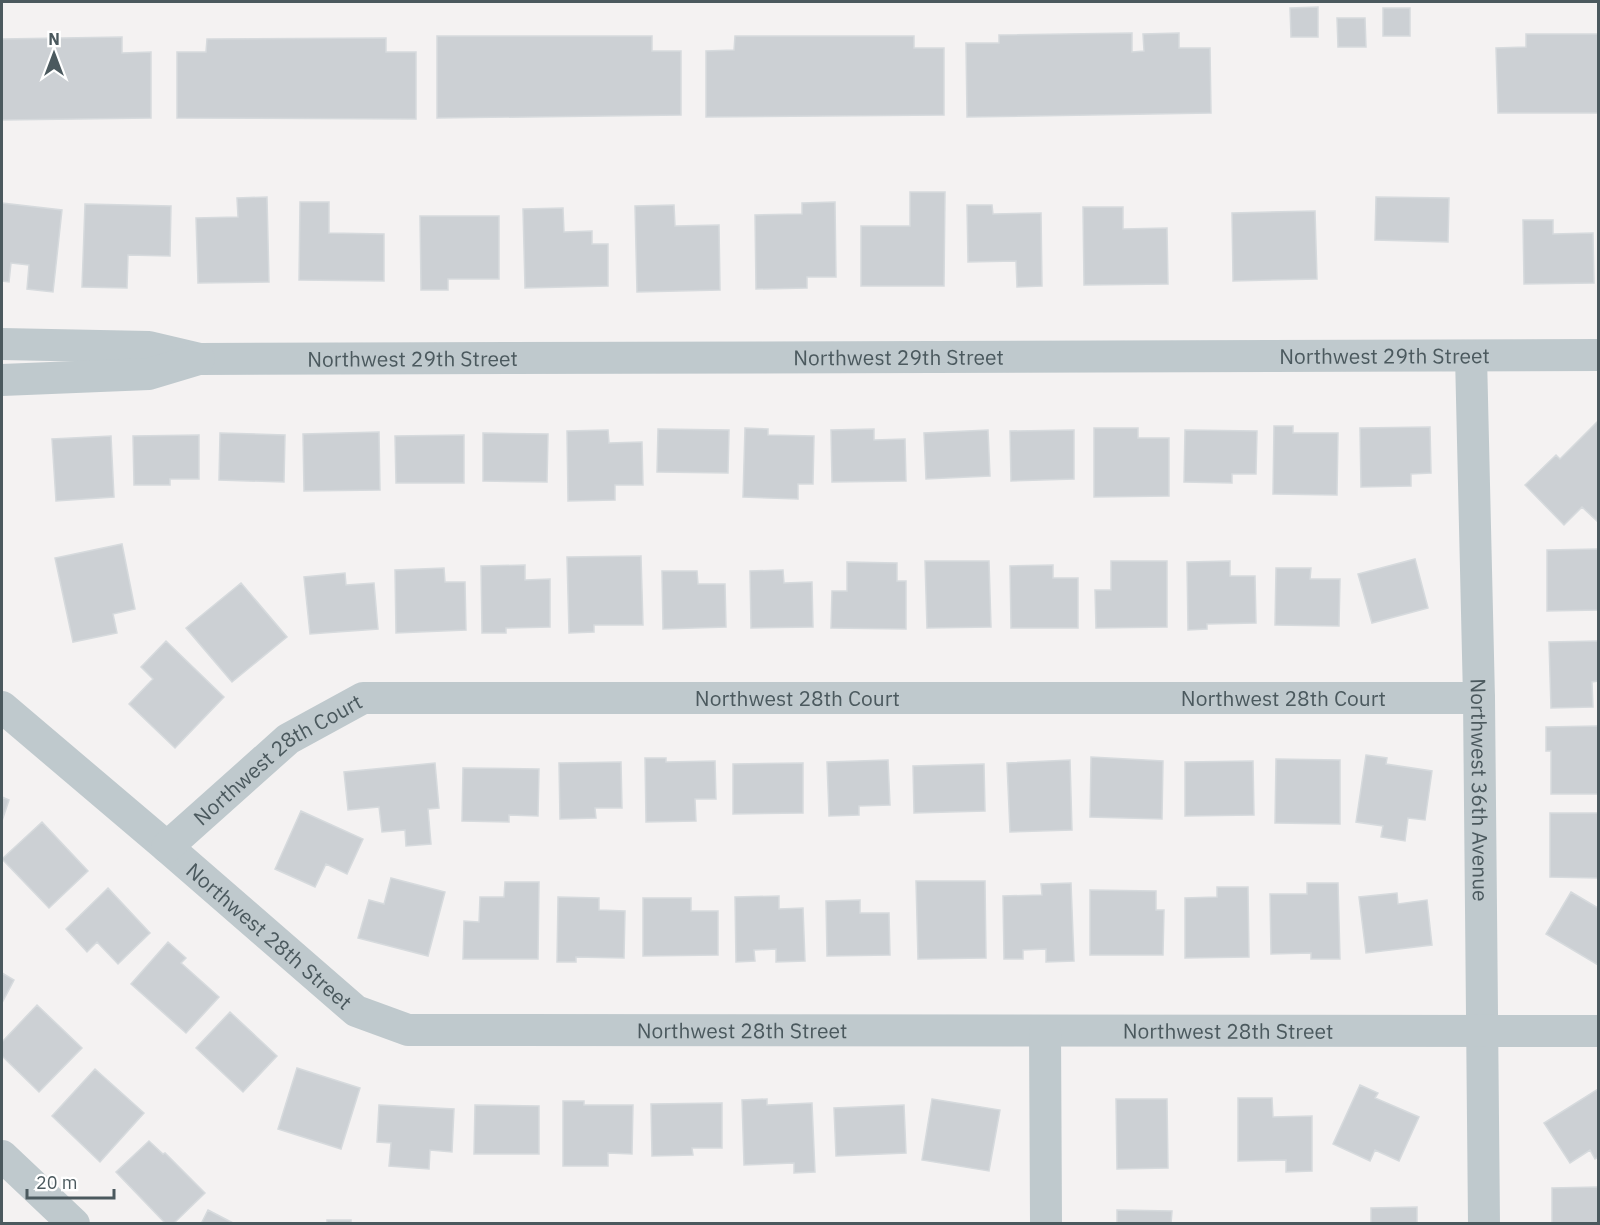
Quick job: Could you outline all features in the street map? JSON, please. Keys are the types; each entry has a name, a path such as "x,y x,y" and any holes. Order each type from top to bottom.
{"street":[{"name":"Northwest 29th Street","path":"2,344 149,347 200,358 1599,355"},
{"name":"Northwest 36th Avenue","path":"1471,356 1484,1031 1484,1224"},
{"name":"Northwest 29th Street","path":"2,380 149,374 200,358"},
{"name":"Northwest 28th Court","path":"167,847 288,739 363,698 1479,698"},
{"name":"Northwest 28th Street","path":"2,707 356,1011 408,1030 1599,1031"},
{"path":"1045,1031 1046,1224"},
{"path":"2,1156 74,1224"}],"building":[{"path":"1318,7 1318,37 1291,37 1290,8"},
{"path":"1383,8 1410,8 1410,36 1383,36"},
{"path":"1337,18 1365,18 1366,47 1338,47"},
{"path":"1132,33 1132,52 1144,51 1143,34 1179,33 1179,48 1210,48 1211,113 967,117 966,43 999,43 999,35"},
{"path":"1526,34 1598,34 1598,113 1498,113 1496,48 1526,47"},
{"path":"437,36 652,36 652,51 681,51 681,115 437,118"},
{"path":"735,36 914,36 914,48 944,48 944,115 706,117 706,51 734,50"},
{"path":"122,37 122,53 151,52 151,118 2,120 2,39"},
{"path":"386,38 386,52 416,52 416,119 177,118 177,52 206,52 207,39"},
{"path":"910,192 945,192 944,286 861,286 861,226 910,226"},
{"path":"267,197 269,282 198,283 196,218 238,217 237,198"},
{"path":"1376,197 1449,198 1448,242 1375,240"},
{"path":"300,202 329,202 329,233 384,234 384,281 299,280"},
{"path":"835,202 836,277 807,277 807,288 756,289 755,215 802,214 802,203"},
{"path":"2,203 62,210 53,292 27,289 29,265 11,263 9,282 2,281"},
{"path":"85,204 171,206 170,256 128,255 127,288 82,287"},
{"path":"674,205 675,226 719,225 720,290 637,292 635,206"},
{"path":"967,205 992,205 993,214 1041,213 1042,286 1017,287 1016,261 968,262"},
{"path":"1083,207 1123,207 1123,229 1167,228 1168,284 1084,285"},
{"path":"563,208 564,232 592,231 592,244 608,244 608,286 525,288 523,209"},
{"path":"1315,211 1317,279 1233,281 1232,213"},
{"path":"420,216 499,216 499,279 448,279 448,290 421,290"},
{"path":"1523,220 1553,220 1553,234 1593,233 1594,283 1524,284"},
{"path":"1598,421 1598,519 1597,521 1582,507 1564,525 1525,485 1556,455 1560,459"},
{"path":"1274,426 1293,426 1293,433 1338,433 1337,495 1273,494"},
{"path":"1430,427 1431,473 1411,474 1411,486 1361,487 1360,428"},
{"path":"745,428 768,429 768,435 814,436 813,484 798,484 798,499 743,497"},
{"path":"1094,428 1138,428 1138,438 1169,438 1169,496 1094,497"},
{"path":"658,429 729,430 728,473 657,472"},
{"path":"874,429 874,440 905,439 906,481 832,482 831,430"},
{"path":"608,430 609,443 642,442 643,485 615,485 615,500 568,501 567,431"},
{"path":"988,430 990,476 926,479 924,433"},
{"path":"1074,430 1074,479 1011,481 1010,431"},
{"path":"1185,430 1257,431 1256,474 1232,474 1232,483 1184,482"},
{"path":"379,432 380,490 304,491 303,434"},
{"path":"220,433 285,435 284,482 219,480"},
{"path":"483,433 548,434 547,482 483,481"},
{"path":"199,435 199,479 170,479 170,485 134,485 133,436"},
{"path":"464,435 464,483 396,483 395,436"},
{"path":"111,436 114,497 56,501 52,439"},
{"path":"122,544 135,609 113,614 117,633 73,642 55,558"},
{"path":"1598,549 1598,610 1547,611 1547,550"},
{"path":"641,556 643,625 594,625 594,632 569,633 567,557"},
{"path":"1415,559 1428,608 1372,623 1358,574"},
{"path":"925,561 989,561 991,627 927,628"},
{"path":"1111,561 1167,561 1167,627 1096,628 1095,590 1111,590"},
{"path":"1230,561 1230,576 1255,576 1256,623 1207,624 1207,629 1188,630 1187,562"},
{"path":"847,562 897,563 897,581 906,581 906,629 831,628 832,591 847,591"},
{"path":"525,565 525,580 550,579 550,627 506,628 506,633 482,633 481,566"},
{"path":"1053,565 1053,578 1078,578 1078,628 1011,628 1010,566"},
{"path":"444,568 445,582 465,582 466,630 396,633 395,570"},
{"path":"1276,568 1311,568 1310,579 1340,579 1339,626 1275,625"},
{"path":"783,570 784,583 812,582 813,627 751,628 750,571"},
{"path":"662,571 697,571 698,584 725,584 726,627 663,629"},
{"path":"345,573 346,585 374,583 378,629 310,634 304,577"},
{"path":"241,583 287,637 232,682 186,628"},
{"path":"166,641 224,697 175,748 129,704 153,679 141,667"},
{"path":"1598,641 1598,681 1592,682 1593,707 1551,708 1549,642"},
{"path":"1598,726 1598,794 1551,794 1551,751 1546,751 1546,727"},
{"path":"1366,755 1387,758 1386,764 1432,771 1425,820 1408,818 1405,841 1381,837 1383,826 1356,822"},
{"path":"1091,757 1163,761 1162,819 1090,817"},
{"path":"645,758 666,758 666,762 715,761 716,799 695,799 696,821 646,822"},
{"path":"1276,759 1340,760 1340,824 1275,823"},
{"path":"888,760 890,805 859,806 859,815 829,816 827,762"},
{"path":"1070,760 1072,830 1010,832 1007,763"},
{"path":"1253,761 1254,815 1185,816 1185,762"},
{"path":"621,762 622,808 595,808 596,818 560,819 559,763"},
{"path":"435,763 439,808 428,809 431,844 406,846 405,830 382,832 379,807 348,810 344,772"},
{"path":"803,763 803,813 733,814 733,764"},
{"path":"984,764 985,811 914,813 913,766"},
{"path":"463,768 539,769 538,816 509,815 509,822 462,821"},
{"path":"2,797 9,800 2,821"},
{"path":"301,811 363,839 347,874 326,864 315,887 275,869"},
{"path":"1550,813 1598,813 1598,878 1550,877"},
{"path":"42,822 88,871 49,908 2,859"},
{"path":"391,878 445,892 428,956 358,938 369,900 384,904"},
{"path":"916,881 985,881 986,958 918,959"},
{"path":"505,882 539,882 538,959 463,959 464,921 479,922 480,897 504,897"},
{"path":"1071,883 1074,961 1046,962 1046,949 1023,950 1023,959 1004,959 1003,896 1042,895 1041,884"},
{"path":"1307,883 1338,883 1340,959 1311,959 1311,953 1271,954 1270,894 1307,894"},
{"path":"1217,887 1248,887 1249,957 1185,958 1185,898 1217,897"},
{"path":"108,888 150,933 118,964 97,942 87,952 66,929"},
{"path":"1090,890 1156,891 1156,910 1164,910 1163,955 1090,955"},
{"path":"1571,892 1598,908 1598,965 1546,934"},
{"path":"1397,893 1398,904 1427,900 1432,945 1366,953 1359,897"},
{"path":"779,896 779,909 803,908 805,961 776,962 776,949 754,950 755,961 736,962 735,897"},
{"path":"558,897 599,898 599,910 625,911 624,958 576,957 576,962 557,962"},
{"path":"643,898 691,898 691,911 718,911 718,955 643,956"},
{"path":"860,900 860,913 889,913 890,955 827,956 826,901"},
{"path":"168,942 186,958 181,963 219,997 186,1033 131,984"},
{"path":"2,973 14,980 2,1003"},
{"path":"37,1005 82,1048 39,1092 2,1056 2,1042"},
{"path":"230,1012 277,1056 243,1092 196,1048"},
{"path":"297,1068 360,1088 341,1149 278,1129"},
{"path":"95,1069 144,1113 100,1162 52,1116"},
{"path":"1360,1085 1378,1093 1375,1098 1419,1117 1399,1161 1375,1150 1370,1161 1333,1144"},
{"path":"1598,1089 1598,1157 1595,1159 1590,1150 1570,1163 1544,1123"},
{"path":"1238,1098 1272,1098 1273,1117 1312,1116 1312,1171 1286,1172 1286,1160 1238,1161"},
{"path":"767,1099 767,1105 812,1103 815,1172 794,1173 794,1163 744,1165 742,1100"},
{"path":"932,1099 1000,1110 989,1171 922,1160"},
{"path":"1116,1099 1167,1099 1168,1168 1117,1169"},
{"path":"563,1101 584,1101 584,1105 633,1105 632,1154 608,1153 608,1166 563,1166"},
{"path":"722,1103 722,1148 692,1148 693,1155 652,1156 651,1104"},
{"path":"379,1105 454,1109 452,1152 430,1150 429,1169 389,1166 391,1143 377,1142"},
{"path":"475,1105 539,1106 539,1154 474,1154"},
{"path":"904,1105 906,1153 836,1156 834,1108"},
{"path":"149,1141 163,1154 165,1153 205,1193 173,1224 166,1224 116,1172"},
{"path":"1598,1187 1598,1224 1552,1224 1552,1188"},
{"path":"1417,1207 1417,1224 1371,1224 1371,1208"},
{"path":"208,1210 235,1224 201,1224"},
{"path":"1117,1210 1172,1211 1171,1224 1117,1224"},
{"path":"327,1220 351,1220 351,1224 327,1224"}]}
